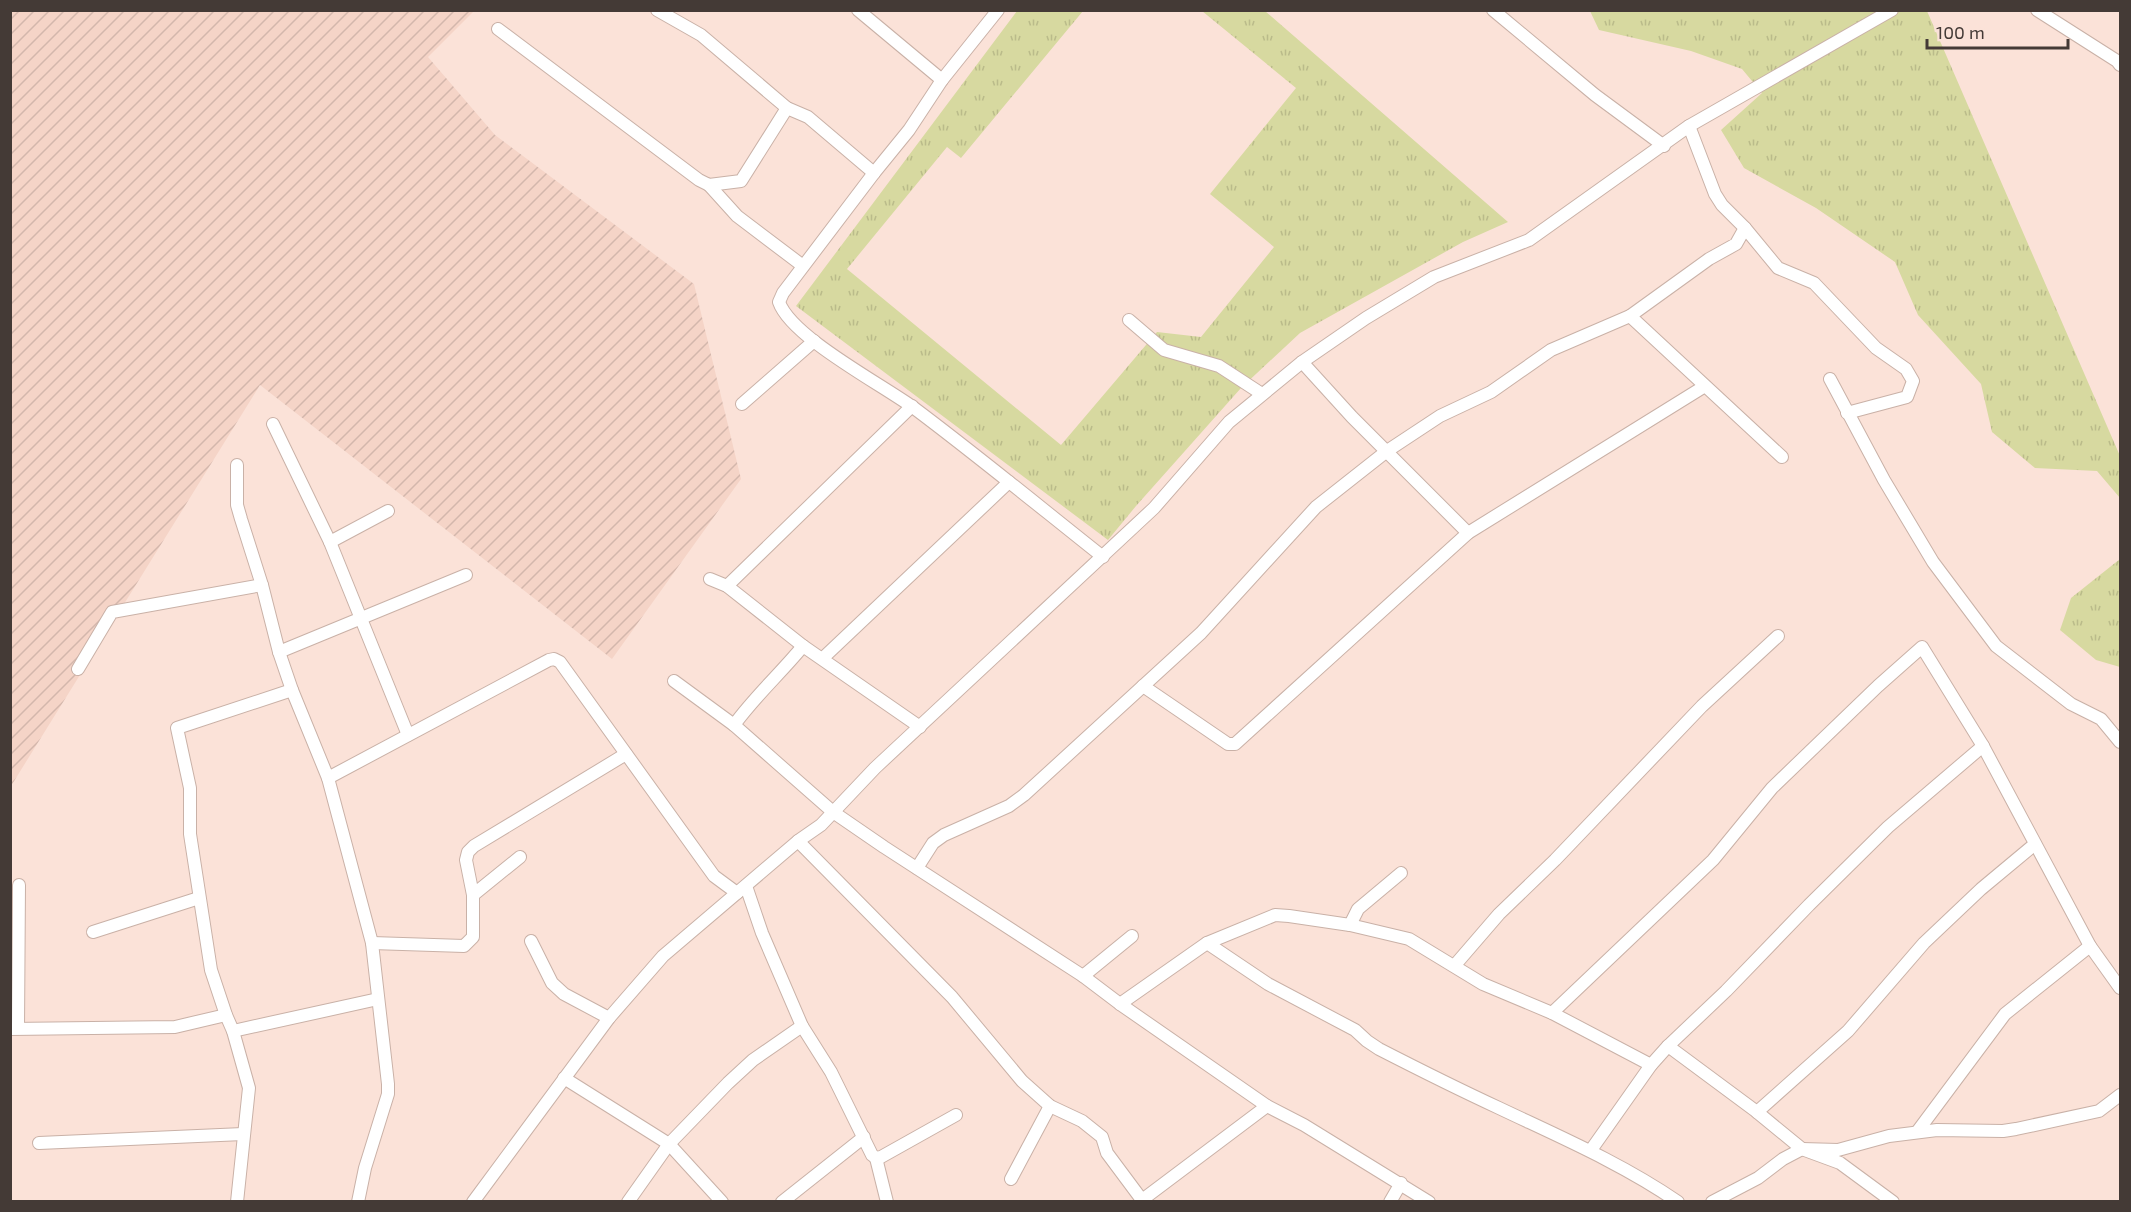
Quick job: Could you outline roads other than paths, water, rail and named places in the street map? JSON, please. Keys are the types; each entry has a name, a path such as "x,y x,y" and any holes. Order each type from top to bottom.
{"street":[{"path":"657,10 701,34 787,108 808,117 874,173"},
{"path":"858,10 942,80"},
{"path":"998,10 942,80 913,126 803,266 779,302 788,319 814,341 912,406 1103,558"},
{"path":"1493,10 1596,95 1664,146"},
{"path":"473,1202 609,1018 663,956 798,841 821,825 875,768 1103,558 1154,508 1229,422 1262,394 1302,362 1366,318 1434,277 1529,240 1694,124 1892,10"},
{"path":"2037,10 2120,62"},
{"path":"498,28 699,180 709,185 737,216 803,266"},
{"path":"709,185 741,181 787,108"},
{"path":"1694,124 1715,194 1722,205 1745,228 1778,268 1814,283 1876,348 1906,369 1913,381 1907,397 1847,413"},
{"path":"917,868 933,843 944,835 1008,806 1024,795 1201,633 1316,507 1387,452 1440,416 1508,381 1551,350 1630,316 1708,259 1736,244 1745,228"},
{"path":"1630,316 1782,457"},
{"path":"1129,320 1164,350 1220,366 1262,394"},
{"path":"742,404 814,341"},
{"path":"1302,362 1468,533"},
{"path":"1830,379 1884,480 1933,562 1996,646 2071,704 2101,718 2121,742"},
{"path":"1143,686 1228,744 1235,744 1468,533 1705,386"},
{"path":"727,586 912,406"},
{"path":"273,423 330,542 408,735"},
{"path":"237,465 237,506 262,585 279,652 328,778 372,943 388,1094 365,1168 358,1202"},
{"path":"823,658 1009,482"},
{"path":"330,542 388,511"},
{"path":"279,652 466,575"},
{"path":"710,579 727,586 804,646 920,727"},
{"path":"78,669 112,612 262,585"},
{"path":"1455,965 1499,914 1555,861 1702,706 1778,636"},
{"path":"734,725 754,699 804,646"},
{"path":"1552,1014 1713,860 1772,788 1922,647 1983,746 2090,946 2121,988"},
{"path":"328,778 549,660 554,659 560,662 613,732 626,754 714,876 742,889 801,1026 831,1072 872,1155 876,1158 887,1202"},
{"path":"674,681 734,725 833,812 1083,976 1267,1106 1304,1125 1429,1202"},
{"path":"237,1202 249,1088 233,1031 211,970 190,834 190,788 177,728 292,690"},
{"path":"1591,1150 1651,1065 1668,1046 1726,991 1888,827 1983,746"},
{"path":"372,943 464,946 472,937 473,895 466,860 468,852 474,846 626,754"},
{"path":"798,841 952,997 1022,1081 1050,1106 1082,1121 1102,1137 1107,1153 1144,1201 1267,1106"},
{"path":"1757,1112 1848,1031 1924,943 1981,889 2035,844"},
{"path":"473,895 520,857"},
{"path":"1350,925 1358,909 1401,873"},
{"path":"19,885 14,1028 175,1028 226,1015"},
{"path":"93,932 199,898"},
{"path":"1120,1004 1207,943 1275,915 1350,925 1409,939 1483,984 1552,1014 1651,1065"},
{"path":"1083,976 1132,936"},
{"path":"531,941 552,983 564,994 609,1018"},
{"path":"1207,943 1269,984 1354,1030 1379,1049 1591,1150 1648,1181 1678,1202"},
{"path":"1917,1132 2005,1014 2090,946"},
{"path":"233,1031 378,999"},
{"path":"628,1202 669,1144 746,1065 801,1026"},
{"path":"1668,1046 1803,1149 1840,1163 1893,1202"},
{"path":"564,1078 669,1144 722,1202"},
{"path":"1712,1202 1758,1178 1791,1154 1803,1149 1838,1150 1889,1136 1937,1130 2003,1131 2016,1129 2099,1111 2121,1095"},
{"path":"1011,1179 1050,1106"},
{"path":"876,1158 956,1114"},
{"path":"39,1143 243,1134"},
{"path":"782,1202 864,1137"},
{"path":"1390,1202 1401,1184"}]}
